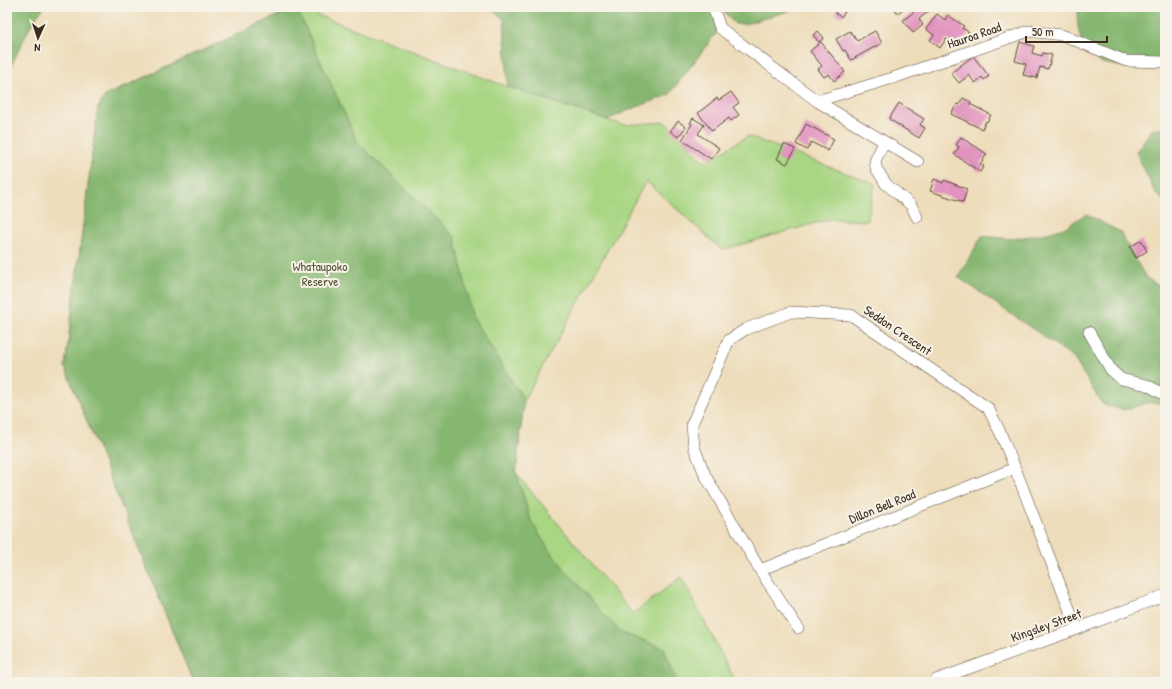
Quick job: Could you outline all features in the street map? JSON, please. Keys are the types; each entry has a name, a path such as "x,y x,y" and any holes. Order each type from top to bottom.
{"street":[{"path":"713,7 720,28 816,102 918,162"},
{"name":"Hauroa Road","path":"816,102 893,78 1029,31 1062,35 1126,61 1165,62"},
{"path":"884,142 875,161 876,168 886,184 910,205 917,217"},
{"name":"Seddon Crescent","path":"798,628 760,570 705,475 694,447 692,424 729,340 746,329 791,312 851,315 988,408 1015,468 1077,629"},
{"path":"1089,332 1111,370 1121,379 1147,385 1165,395"},
{"name":"Dillon Bell Road","path":"760,570 1015,468"},
{"name":"Kingsley Street","path":"936,680 1077,629 1165,595"}],"green space":[{"path":"7,7 44,7 32,23 7,74"},
{"name":"Whataupoko Reserve","path":"296,7 508,87 623,125 665,122 705,162 748,136 875,184 867,221 830,219 722,250 646,181 524,400 516,473 633,614 681,577 736,682 193,682 65,367 98,108 105,96"},
{"name":"Whataupoko Reserve","path":"296,7 358,143 455,237 473,319 524,400 516,472 531,521 549,550 603,614 622,633 664,648 677,682 193,682 65,367 98,108 105,96"},
{"path":"488,7 713,7 720,28 669,95 607,120 508,87 504,19"},
{"path":"724,7 801,7 745,24 735,24 726,14"},
{"path":"1079,7 1165,7 1165,67 1137,69 1102,63 1084,52 1077,18"},
{"path":"1165,127 1165,202 1155,193 1136,152 1151,130"},
{"path":"1086,214 1120,232 1146,278 1165,289 1165,405 1163,403 1147,403 1124,410 1102,404 1073,357 958,277 982,236 1012,239 1048,233 1064,228"}],"building":[{"path":"893,7 905,7 898,13"},
{"path":"910,7 934,7 919,19 923,25 913,33 903,20 914,12"},
{"path":"838,8 845,12 841,17 835,13"},
{"path":"937,14 945,20 948,15 964,26 962,28 969,32 961,43 959,42 956,46 946,39 940,48 930,40 934,35 926,29"},
{"path":"818,31 824,38 819,42 813,35"},
{"path":"850,31 857,41 875,31 882,43 851,60 845,50 843,51 836,39"},
{"path":"821,42 845,72 834,81 829,74 824,77 818,69 822,66 810,51"},
{"path":"1020,42 1034,46 1032,53 1042,56 1043,53 1052,55 1048,69 1040,67 1037,78 1023,75 1026,64 1015,61"},
{"path":"973,56 989,76 984,80 982,77 975,83 969,75 959,83 951,73"},
{"path":"731,92 739,103 733,107 739,115 731,121 729,118 712,131 698,113 717,98 719,100"},
{"path":"963,98 971,102 970,104 991,115 982,129 951,114"},
{"path":"899,103 924,119 920,125 925,128 919,138 889,119"},
{"path":"693,118 704,125 698,134 719,148 711,159 682,140 692,124 690,123"},
{"path":"678,121 686,127 678,137 670,131"},
{"path":"806,124 834,139 828,151 811,142 807,150 796,144"},
{"path":"961,137 987,154 980,164 984,166 980,172 954,154 959,147 956,145"},
{"path":"784,144 795,149 787,164 777,159"},
{"path":"934,179 943,183 944,180 967,189 963,202 930,191"},
{"path":"1141,240 1147,251 1136,258 1130,247"}]}
